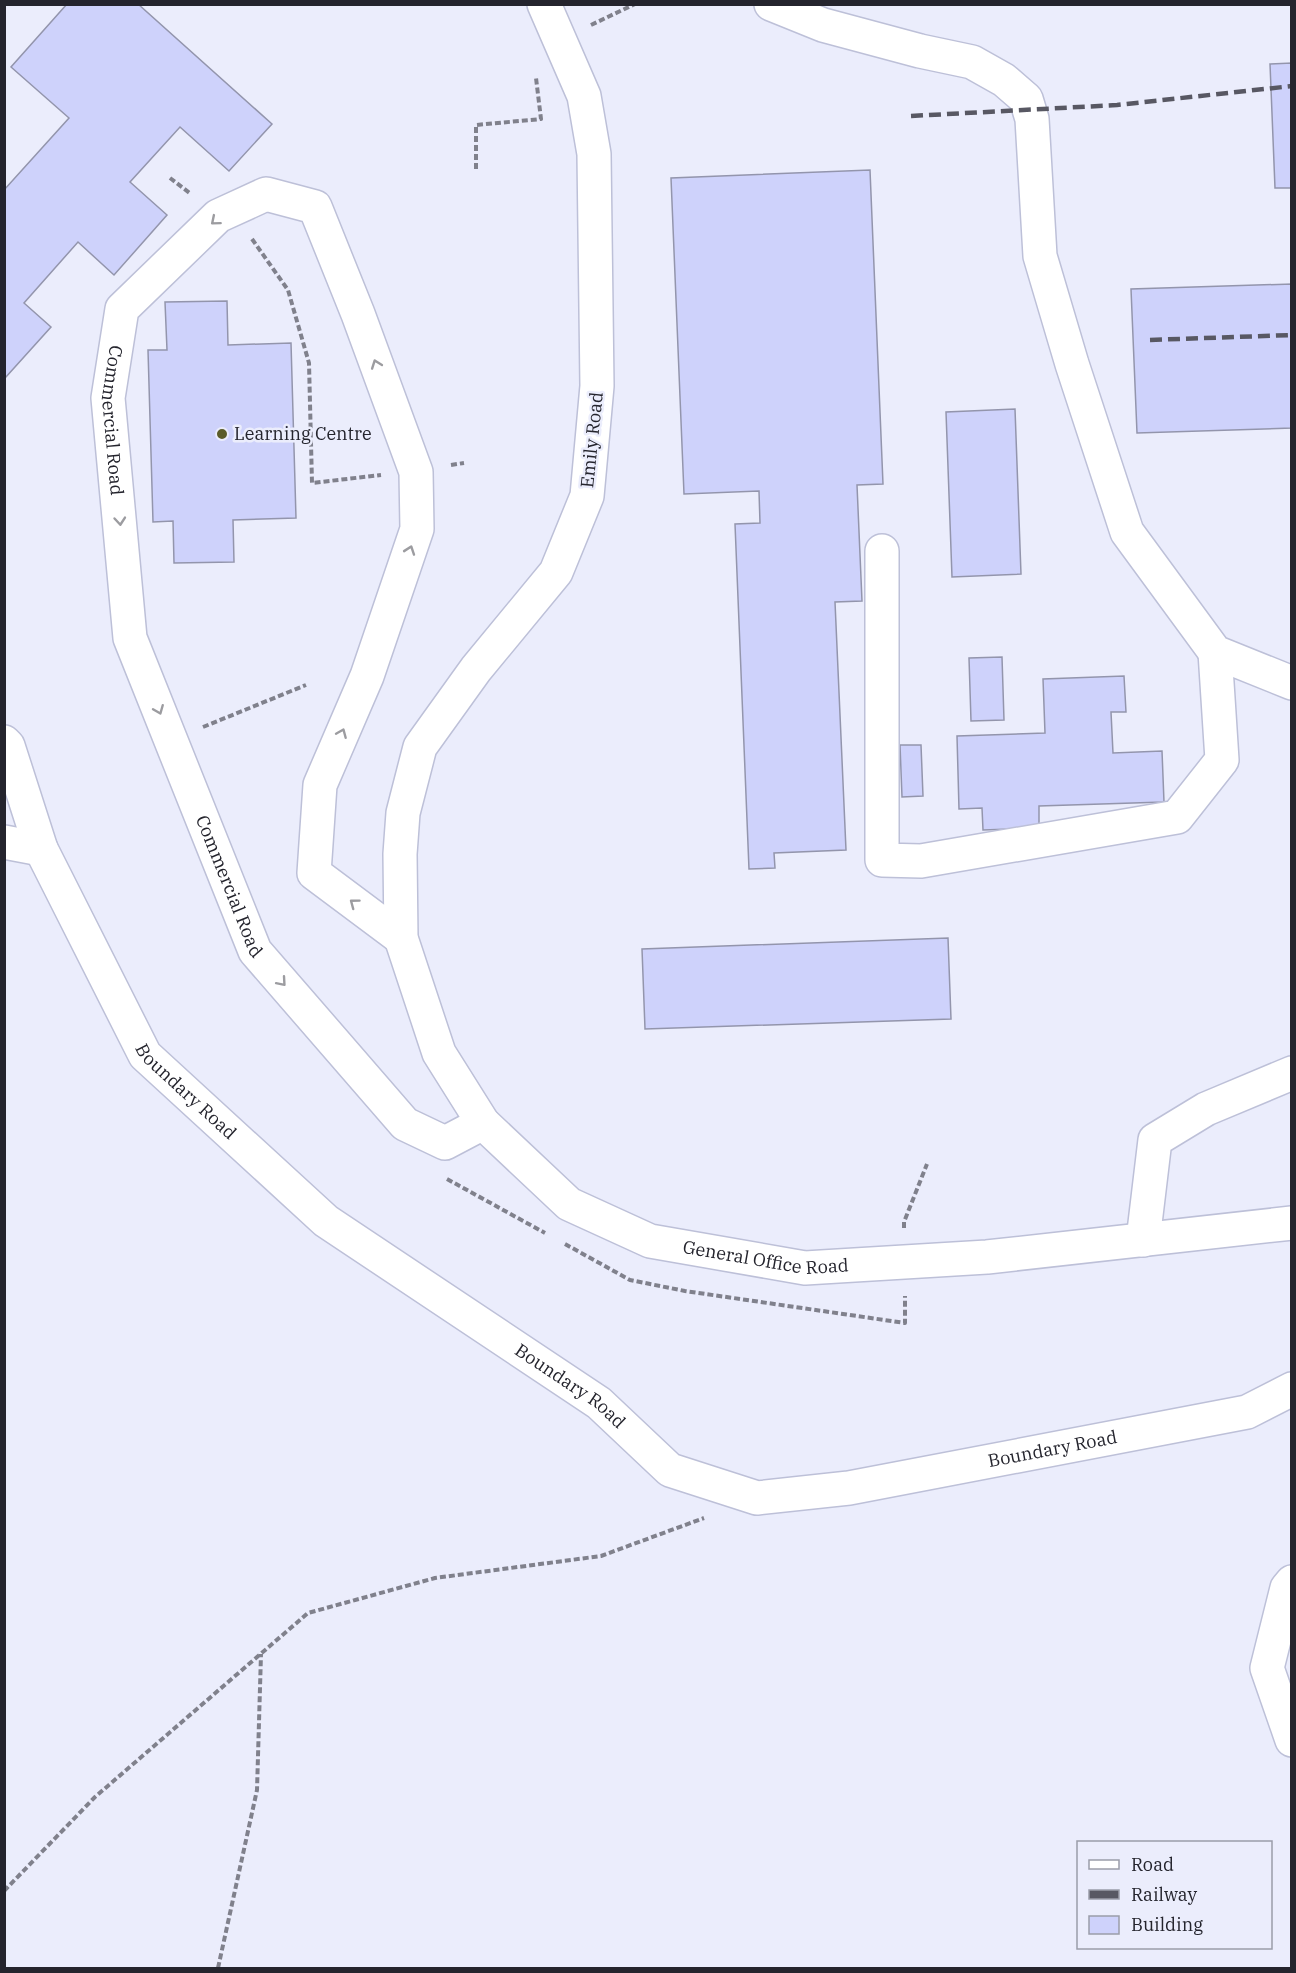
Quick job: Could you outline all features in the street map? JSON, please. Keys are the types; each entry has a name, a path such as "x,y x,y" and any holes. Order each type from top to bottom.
{"street":[{"name":"Emily Road","path":"401,938 400,854 403,813 420,747 476,669 556,572 586,496 597,386 594,154 584,96 544,4"},
{"path":"771,4 823,25 920,51 972,62 1004,80 1026,99 1032,119 1040,256 1072,364 1127,532 1215,652 1292,683"},
{"name":"Commercial Road","path":"401,938 314,873 320,785 368,675 417,529 416,472 315,207 266,194 218,216 122,309 108,398 130,638 255,951 405,1124 445,1143 483,1123"},
{"path":"882,551 882,860 921,861 1177,817 1222,760 1215,652"},
{"name":"Boundary Road","path":"4,742 8,746 41,849 145,1055 326,1221 599,1403 669,1470 758,1498 849,1488 1247,1412 1292,1389"},
{"path":"4,842 41,849"},
{"name":"General Office Road","path":"401,938 439,1053 483,1123 569,1204 650,1241 805,1268 987,1257 1292,1223"},
{"path":"1143,1240 1155,1140 1206,1109 1292,1073"},
{"path":"1292,1582 1287,1588 1267,1668 1292,1740"}],"path":[{"path":"476,169 476,125 541,119 535,72"},
{"path":"312,483 416,472"},
{"path":"200,728 306,684"},
{"path":"903,1222 927,1164"},
{"path":"4,1891 95,1797 308,1613 435,1578 602,1556 758,1498"},
{"path":"218,1968 257,1790 261,1653"}],"building":[{"path":"67,4 138,4 272,124 229,171 180,127 130,182 167,215 114,275 78,242 24,303 51,327 5,378 4,190 69,118 11,67"},
{"path":"1292,63 1292,188 1275,188 1270,64"},
{"path":"870,170 883,484 857,485 862,601 835,602 846,850 774,853 775,868 749,869 735,524 760,523 759,491 684,494 671,178"},
{"path":"1292,284 1292,428 1137,433 1131,289"},
{"name":"Learning Centre","path":"227,301 228,345 291,343 296,518 233,520 234,562 174,563 173,521 153,522 148,350 167,350 165,302"},
{"path":"1015,409 1021,574 952,577 946,412"},
{"path":"1002,657 1004,720 971,721 969,658"},
{"path":"1124,676 1126,712 1111,712 1113,753 1162,751 1164,802 1039,806 1039,828 983,830 982,808 959,809 957,736 1045,733 1043,679"},
{"path":"900,745 921,745 923,796 902,797"},
{"path":"948,938 951,1019 645,1029 642,949"}],"railway":[{"path":"911,116 1117,105 1292,86"},
{"path":"1150,340 1292,335"}],"place":[{"name":"Learning Centre","path":"222,434"}]}
